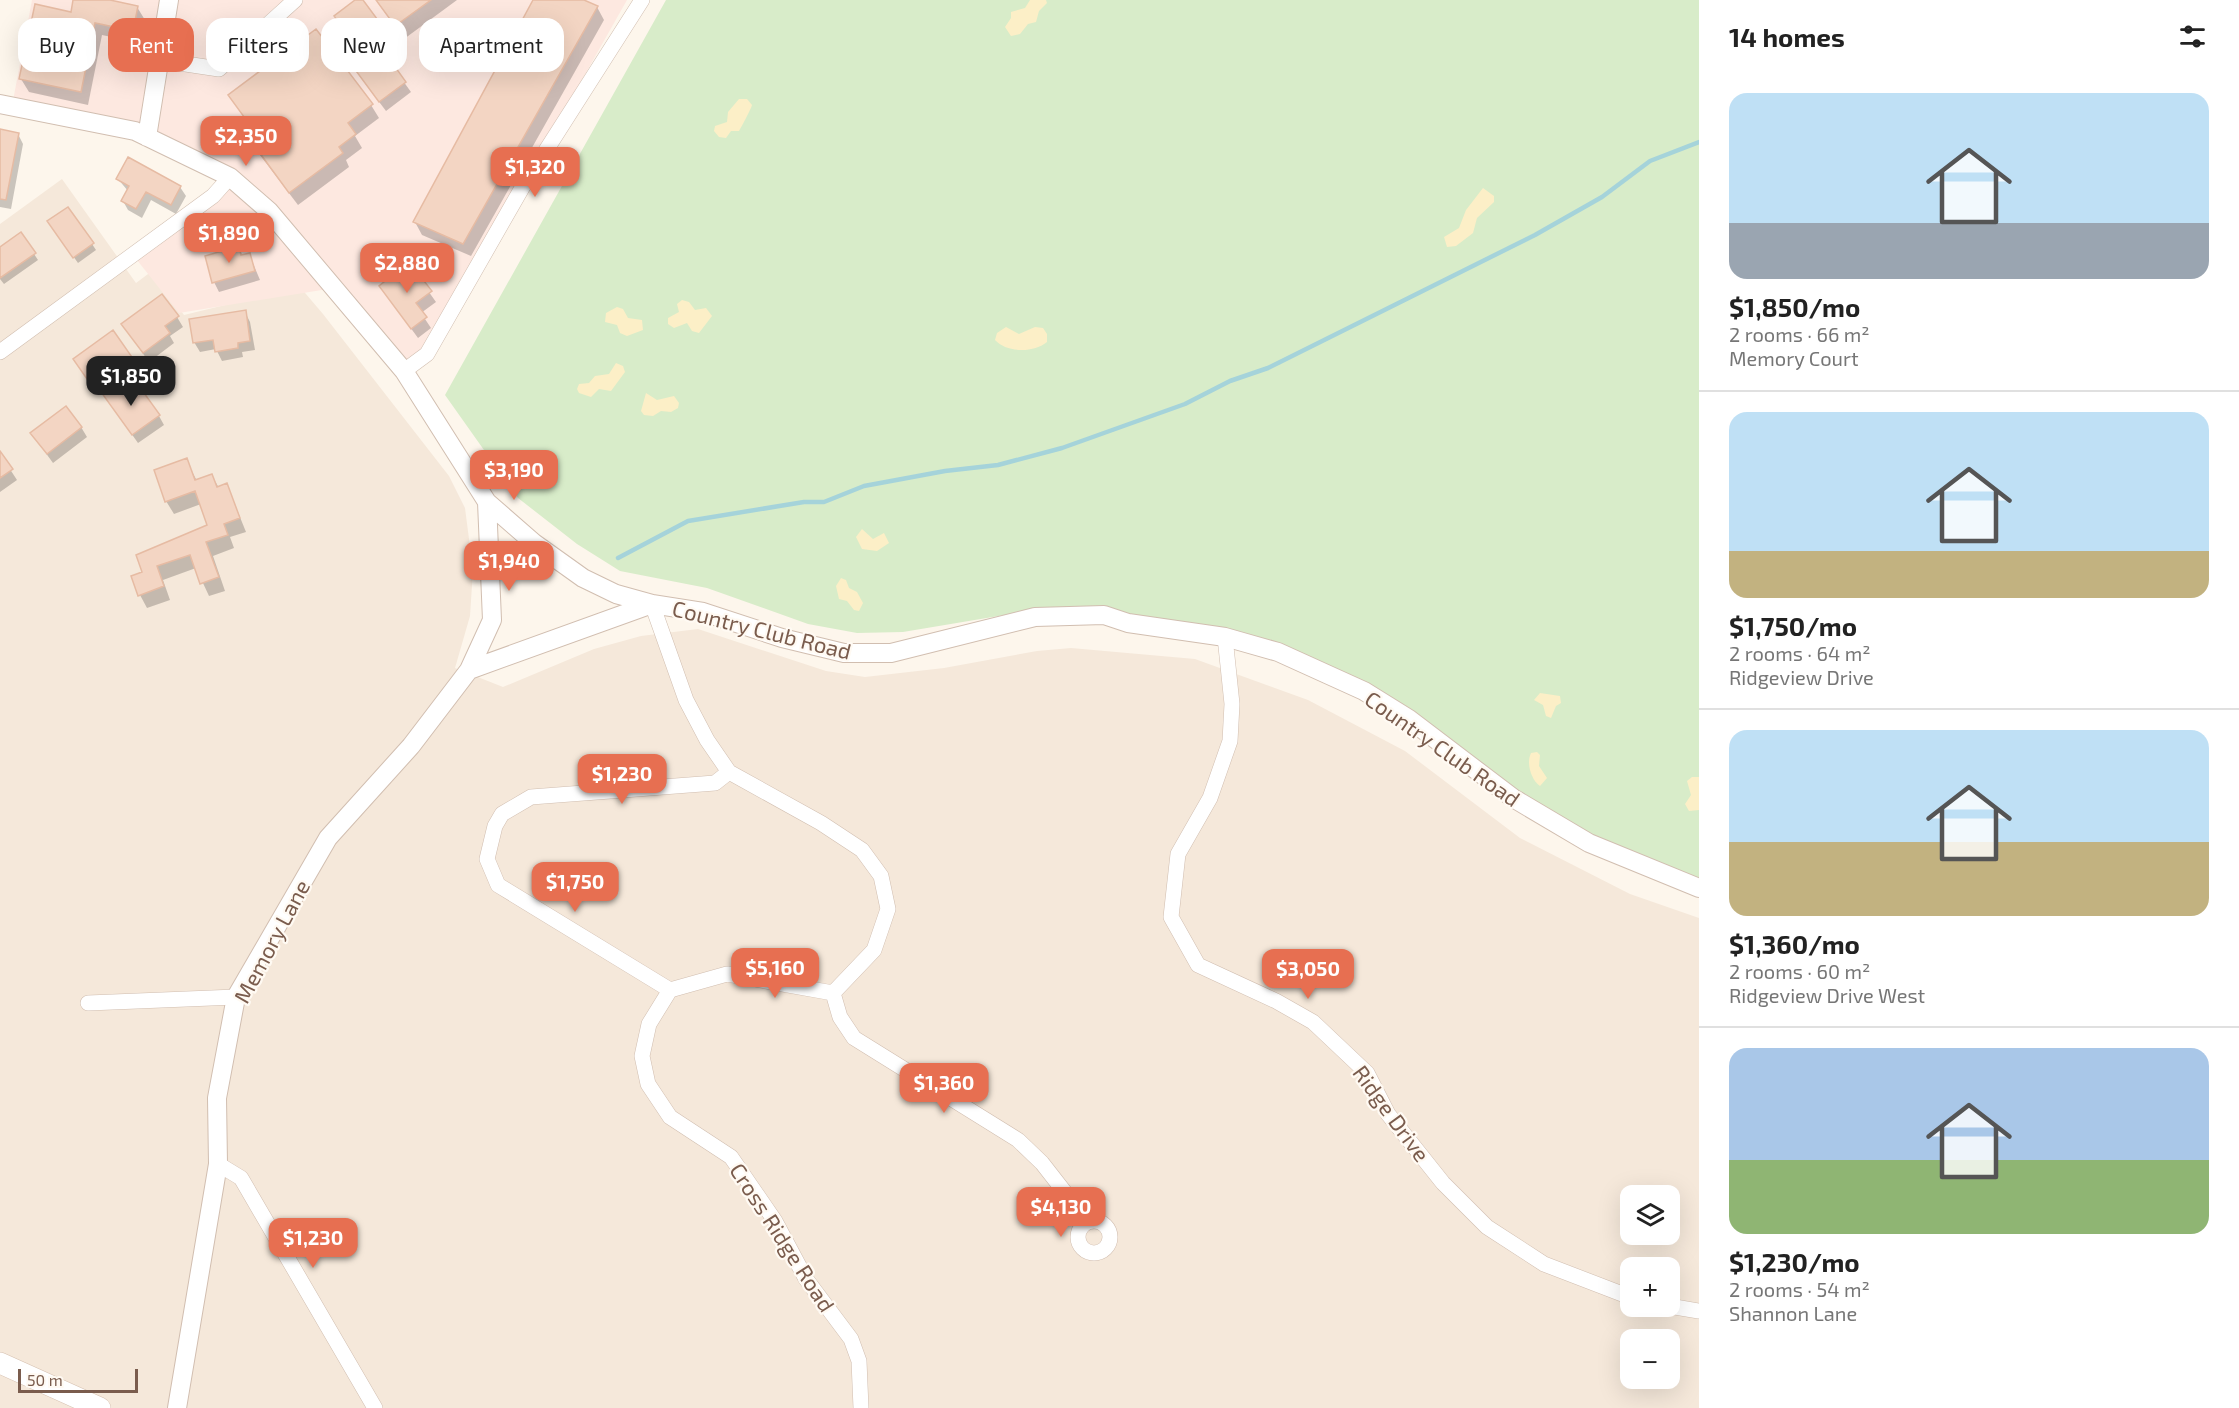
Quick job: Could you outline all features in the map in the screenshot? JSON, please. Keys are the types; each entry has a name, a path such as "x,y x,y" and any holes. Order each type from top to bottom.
{"main road":[{"path":"0,1363 100,1408"}],"street":[{"path":"166,18 169,0"},
{"path":"194,65 219,69 295,0"},
{"path":"404,371 427,354 522,188 642,0"},
{"path":"147,137 157,72"},
{"name":"Country Club Road","path":"0,104 118,127 147,137 230,177 270,211 404,371 487,502 534,543 583,578 616,594 652,604 703,612 783,638 844,653 891,653 1035,617 1104,615 1128,623 1225,637 1278,652 1364,691 1409,719 1513,798 1580,838 1699,888"},
{"path":"0,352 213,196 230,177"},
{"name":"Memory Lane","path":"177,1408 218,1164 217,1098 236,998 328,838 411,746 469,670 492,620 487,502"},
{"path":"652,604 686,700 707,740 729,772 821,823 862,850 881,876 888,909 874,950 833,993"},
{"name":"Country Club Road","path":"469,670 652,604"},
{"name":"Ridge Drive","path":"1225,637 1232,704 1230,741 1210,798 1178,854 1171,917 1198,965 1276,1001 1313,1022 1367,1073 1388,1114 1443,1183 1487,1227 1544,1264 1620,1293"},
{"path":"729,772 715,783 531,797 502,814 495,826 487,859 498,885 670,990 727,974 833,993"},
{"name":"Cross Ridge Road","path":"670,990 649,1024 642,1056 648,1084 670,1118 731,1157 775,1221 806,1279 851,1339 859,1361 864,1408"},
{"path":"833,993 840,1017 854,1038 1018,1140 1042,1163 1088,1222"},
{"path":"88,1003 236,998"},
{"path":"218,1164 241,1178 375,1408"},
{"path":"1680,1308 1699,1311"}],"shaded area":[{"path":"32,0 627,0 427,354 404,371 334,288 179,313 133,255 229,177 118,127 12,106 18,72 96,72 96,18 29,18"},
{"path":"62,179 136,283 152,271 184,315 300,287 323,314 449,476 465,508 473,570 470,616 455,668 503,687 594,649 641,636 698,629 826,671 865,677 944,668 1037,651 1071,648 1195,659 1308,700 1405,751 1520,838 1630,894 1699,918 1699,1408 0,1408 0,224"}],"green space":[{"path":"666,0 1699,0 1699,881 1592,837 1280,645 1035,610 903,632 857,633 808,624 707,588 620,571 577,544 518,498 445,395"}],"sand":[{"path":"1030,0 1046,0 1047,3 1039,11 1036,22 1028,24 1020,34 1011,36 1005,27 1011,18 1011,12 1025,8"},
{"path":"739,99 747,99 752,105 744,123 739,131 731,131 726,138 719,137 714,131 715,126 727,122 728,112"},
{"path":"1483,188 1494,196 1494,202 1477,218 1473,233 1456,246 1447,247 1444,237 1459,228 1466,210"},
{"path":"682,300 689,302 695,310 706,308 712,316 699,333 692,331 687,323 674,328 668,324 668,318 679,312 677,304"},
{"path":"617,307 623,309 628,318 642,320 643,330 627,336 620,333 617,325 605,322 606,313"},
{"path":"1006,327 1019,334 1035,327 1043,328 1047,334 1047,342 1028,350 1006,347 995,340 997,333"},
{"path":"616,363 623,366 625,372 611,391 599,389 591,397 579,393 577,389 579,384 589,383 595,376 609,374"},
{"path":"646,393 657,400 674,396 679,403 678,408 671,412 661,411 653,416 644,415 641,411"},
{"path":"862,529 873,539 884,533 889,543 877,551 862,549 856,537"},
{"path":"841,578 846,580 849,588 857,592 863,603 859,611 854,610 847,601 839,599 836,586"},
{"path":"1540,693 1560,696 1561,703 1556,706 1551,718 1546,716 1543,705 1534,700"},
{"path":"1537,752 1540,755 1539,766 1547,778 1540,786 1534,780 1529,766 1531,753"},
{"path":"1692,777 1699,777 1699,810 1689,811 1685,804 1691,795 1687,781"}],"building":[{"path":"73,0 110,0 138,6 136,18 108,18 108,26 96,23 96,18 32,18 35,4 71,12"},
{"path":"355,0 363,0 376,18 335,18 334,16"},
{"path":"376,0 431,0 406,18 389,18"},
{"path":"533,0 584,0 598,6 564,66 564,18 523,18"},
{"path":"316,29 321,36 321,72 349,72 373,104 348,123 356,134 339,147 343,153 289,193 251,141 258,136 228,95 259,72 309,72 309,34"},
{"path":"20,72 85,72 81,92 19,79"},
{"path":"357,72 399,72 406,82 379,102"},
{"path":"494,72 561,72 463,244 413,222"},
{"path":"0,129 19,133 6,200 0,199"},
{"path":"128,157 181,186 171,205 146,192 136,209 121,201 129,186 116,179"},
{"path":"68,207 94,243 73,258 47,221"},
{"path":"21,232 36,253 0,278 0,247"},
{"path":"239,246 241,255 250,253 255,271 212,283 205,256"},
{"path":"409,262 432,291 416,303 427,317 411,329 379,286"},
{"path":"162,294 179,316 165,326 170,333 143,353 121,324"},
{"path":"246,310 250,341 238,343 238,348 215,352 213,340 193,343 189,319"},
{"path":"113,330 134,360 104,381 97,372 87,379 73,359"},
{"path":"117,380 127,394 139,386 160,415 132,435 101,392"},
{"path":"66,406 82,427 47,454 30,433"},
{"path":"0,451 13,469 0,478"},
{"path":"187,458 195,480 212,474 217,487 227,483 240,518 224,524 228,535 206,542 219,577 200,584 190,555 157,566 164,586 138,596 131,576 142,572 136,555 207,525 195,491 165,502 154,470"}],"waterway":[{"path":"618,558 688,521 804,502 824,502 864,486 945,471 998,465 1062,448 1185,404 1230,381 1268,368 1535,235 1602,197 1650,161 1699,142"}]}
